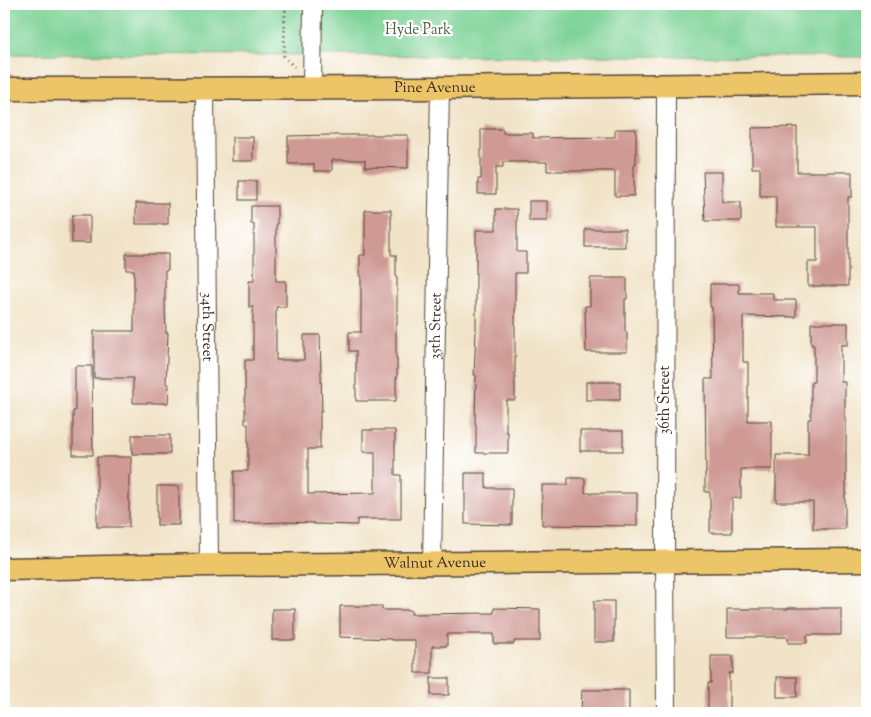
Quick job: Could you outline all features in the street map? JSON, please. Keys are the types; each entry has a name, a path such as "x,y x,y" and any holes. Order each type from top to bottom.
{"main road":[{"name":"Pine Avenue","path":"4,89 312,89 867,83"},
{"name":"Walnut Avenue","path":"4,569 209,565 867,560"}],"street":[{"path":"312,89 313,4"},
{"name":"36th Street","path":"666,86 666,713"},
{"name":"34th Street","path":"205,88 209,565"},
{"name":"35th Street","path":"432,564 440,88"}],"path":[{"path":"276,4 286,11 284,56 312,89"}],"green space":[{"name":"Hyde Park","path":"4,4 867,4 867,57 4,54"}],"building":[{"path":"797,127 797,172 852,172 852,197 848,197 848,286 808,286 808,262 817,262 817,227 776,227 776,196 760,196 760,168 752,168 752,128"},
{"path":"481,129 503,129 503,133 533,133 533,138 615,137 615,129 636,129 634,196 615,196 615,171 547,171 547,162 503,162 503,167 496,167 496,194 478,194 478,179 481,179"},
{"path":"408,135 408,168 365,167 365,160 332,160 332,171 314,171 314,164 288,164 288,136"},
{"path":"232,137 253,137 253,161 232,161"},
{"path":"703,172 722,172 722,202 741,202 741,221 705,221"},
{"path":"239,181 256,181 256,200 239,200"},
{"path":"529,201 547,201 547,221 529,221"},
{"path":"136,203 168,203 168,224 136,224"},
{"path":"251,206 277,206 276,281 286,281 286,307 276,307 276,360 304,360 304,335 320,335 322,411 320,411 320,449 308,449 308,494 375,493 375,452 363,452 363,430 395,430 395,475 401,475 401,519 357,519 357,525 285,522 234,524 234,471 248,471 248,424 245,424 245,360 253,360 253,307 249,307 249,281 254,281 254,224 251,224"},
{"path":"496,209 517,209 517,252 526,252 526,273 515,273 515,400 506,400 508,453 476,453 476,375 474,375 476,230 496,230"},
{"path":"365,210 391,210 391,255 396,255 397,278 396,401 356,401 356,351 349,351 349,332 361,332 360,255 365,255"},
{"path":"72,215 90,215 90,243 72,243"},
{"path":"585,229 625,229 625,247 585,247"},
{"path":"126,254 168,254 168,270 165,270 165,305 166,333 168,333 166,384 169,384 168,403 133,403 133,378 94,378 94,331 134,331 134,270 126,270"},
{"path":"590,278 627,278 625,332 627,332 627,352 586,352 585,306 590,306"},
{"path":"710,284 739,284 739,293 773,293 773,300 796,300 796,317 743,316 743,362 748,362 748,421 772,421 772,469 741,469 741,498 732,498 732,533 710,533 710,492 705,492 705,379 713,379"},
{"path":"811,323 848,323 848,345 841,345 841,382 845,382 846,419 845,529 813,529 813,502 776,502 776,455 808,455 808,419 811,419 811,382 814,382 814,345 811,345"},
{"path":"75,366 92,366 93,455 73,455"},
{"path":"586,382 620,382 620,400 586,400"},
{"path":"580,431 623,431 623,451 580,451"},
{"path":"132,435 170,435 170,454 132,454"},
{"path":"97,457 131,457 129,527 97,527"},
{"path":"465,473 486,473 486,488 512,488 512,525 465,524"},
{"path":"568,478 585,478 585,493 637,493 637,526 542,525 542,485 568,485"},
{"path":"157,486 179,486 179,525 157,525"},
{"path":"594,601 614,601 614,642 594,642"},
{"path":"340,606 382,606 382,610 411,610 411,614 494,613 494,608 540,609 540,641 514,641 514,644 494,644 494,634 447,634 447,646 432,646 432,673 415,673 415,640 340,637"},
{"path":"841,608 841,635 807,635 807,643 788,643 788,637 727,637 727,609"},
{"path":"272,609 295,609 295,640 272,640"},
{"path":"711,656 733,656 733,673 729,673 729,713 708,713 708,683 711,683"},
{"path":"777,677 797,677 797,697 777,697"},
{"path":"431,678 449,678 449,695 431,695"},
{"path":"582,690 629,690 629,713 581,713"}]}
